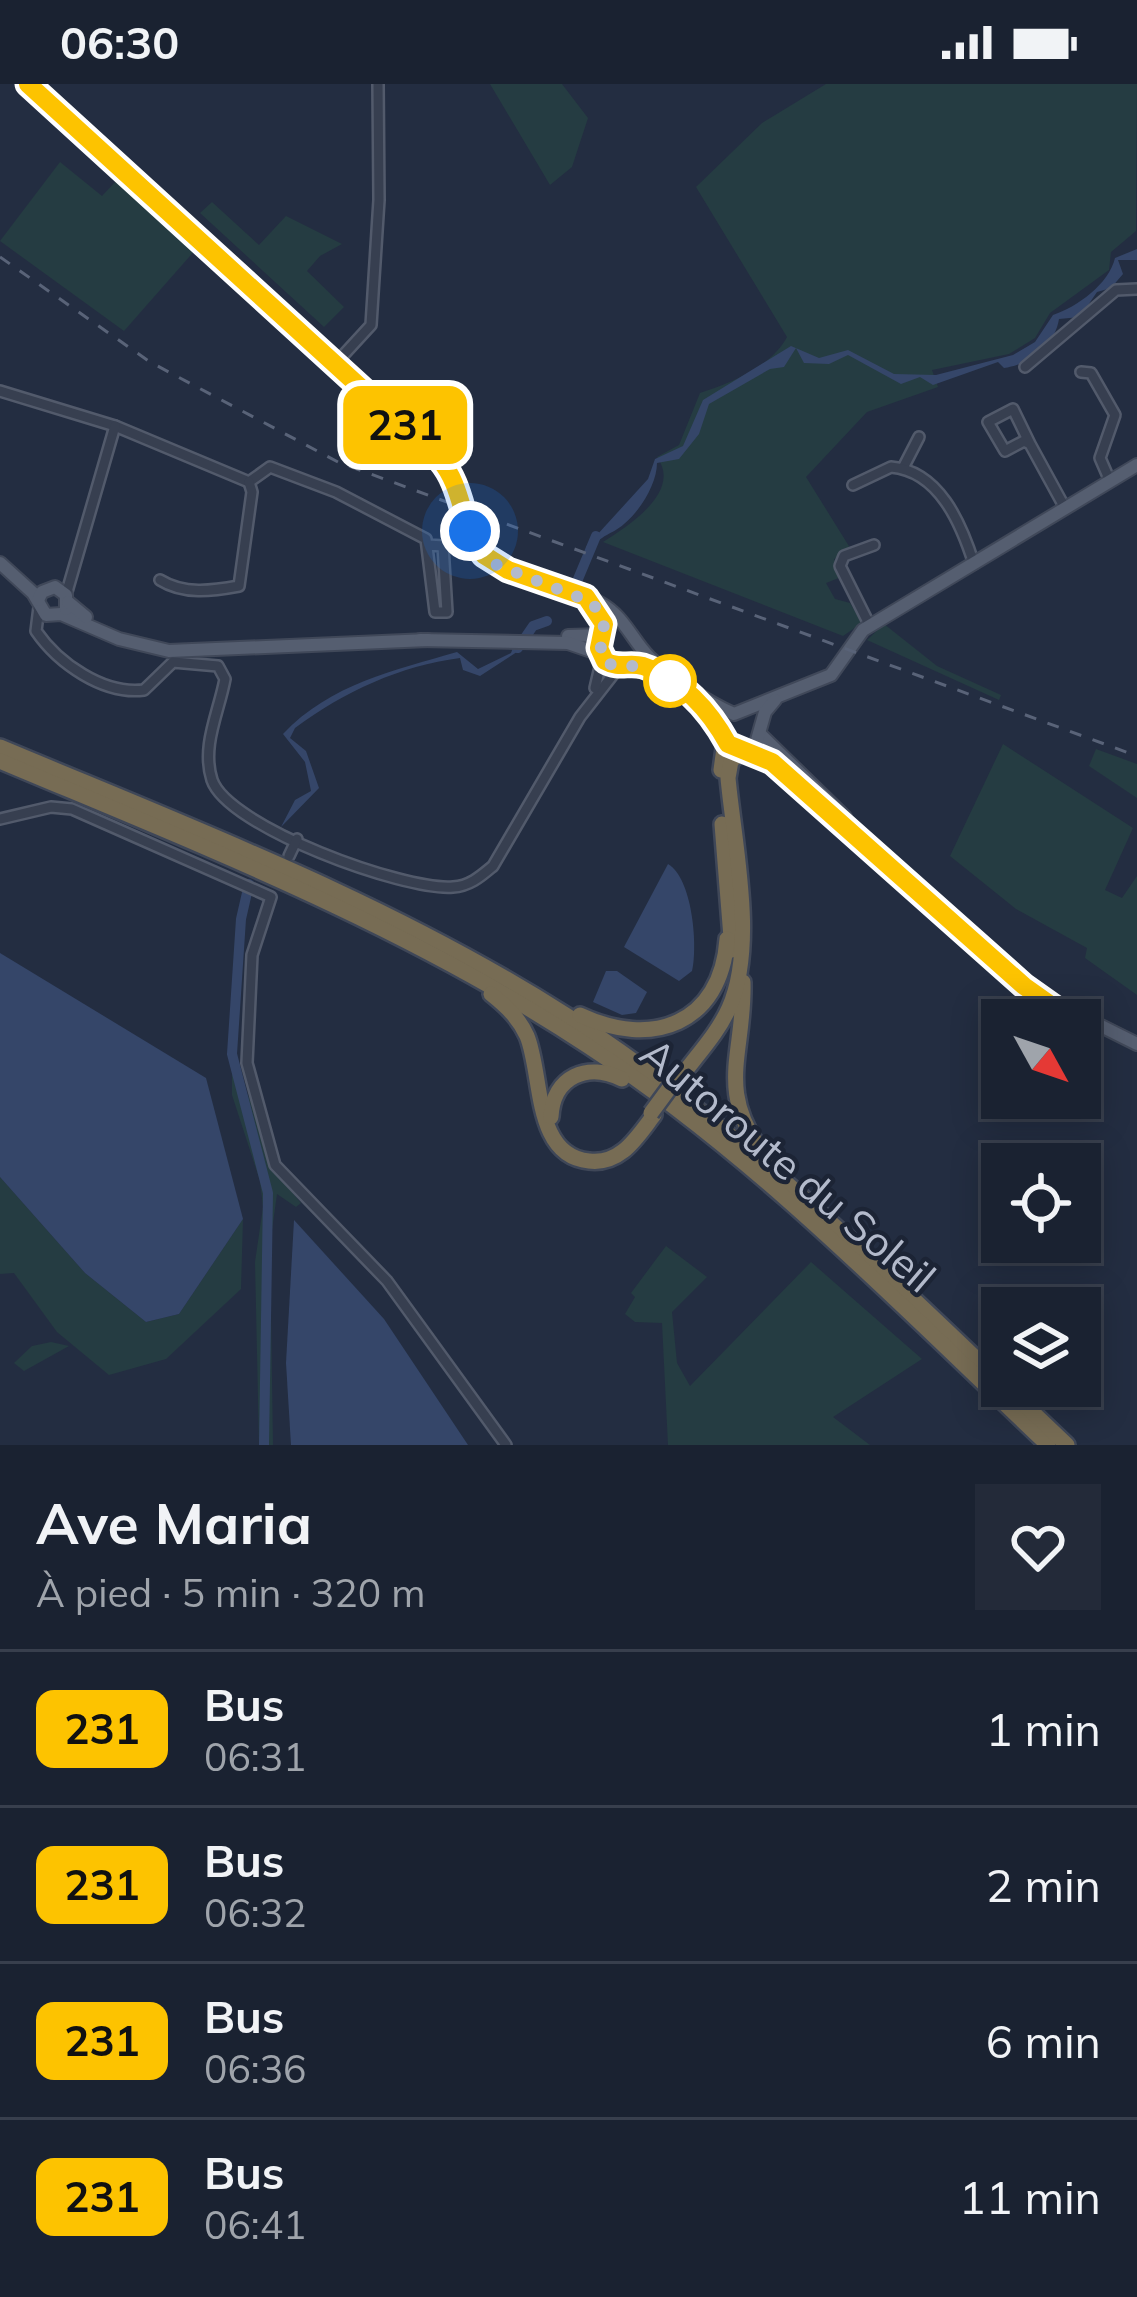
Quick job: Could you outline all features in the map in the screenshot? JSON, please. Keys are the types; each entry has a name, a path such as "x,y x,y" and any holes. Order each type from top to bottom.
{"highway":[{"path":"680,1076 728,999 733,954 720,775 724,735"},
{"name":"Autoroute du Soleil","path":"0,747 356,898 515,984 628,1057 782,1178 981,1364"},
{"path":"745,749 731,761 728,778 738,864 743,992 734,1096 745,1127 782,1178"},
{"name":"Autoroute du Soleil","path":"0,761 318,896 528,1006 667,1101 792,1204 1048,1445"},
{"path":"515,984 607,1027 631,1032 663,1028 692,1014 712,992 722,970 728,924"},
{"path":"425,948 517,1019 529,1043 546,1122 565,1152 588,1161 612,1159 627,1149 730,1006 739,943"},
{"path":"652,1114 623,1148 593,1158 561,1142 551,1116 558,1089 587,1070 611,1073 667,1101"},
{"name":"Autoroute du Soleil","path":"1027,1407 1067,1445"}],"main road":[{"path":"28,84 337,362 453,475 475,544 484,555 508,570 605,606 666,670 738,713 755,718 760,732 786,764 1024,982 1137,1047"},
{"path":"724,735 738,713 838,669 855,637 870,626 1137,465"},
{"path":"0,559 53,601 150,642 250,648 524,638 603,633 626,626"},
{"path":"584,597 600,611 601,656"},
{"path":"524,638 568,644 674,684 724,735 772,762 1045,999"},
{"path":"624,666 640,646"},
{"path":"745,749 760,732 765,712 781,695"},
{"path":"1101,1033 1137,1047"}],"street":[{"path":"337,362 372,320 380,200 378,84"},
{"path":"1025,368 1116,290 1137,289"},
{"path":"1081,372 1091,374 1115,415 1100,458 1110,481"},
{"path":"0,391 115,425 249,482"},
{"path":"1030,444 1024,441 1005,451 988,422 1013,410 1065,508"},
{"path":"115,425 72,562 36,632 77,672 134,691 148,688 173,662 218,666 225,680 209,740 211,778 236,811 389,877 456,887 476,881 493,866 591,699 624,666"},
{"path":"903,468 919,437"},
{"path":"160,580 172,588 206,592 239,586 249,482 270,467 336,492 428,545 443,546 447,611 435,612 428,545"},
{"path":"854,484 877,470 903,468 943,496 974,564"},
{"path":"870,626 840,566 844,556 874,545"},
{"path":"591,699 601,656"},
{"path":"0,818 51,807 72,809 271,897 252,955 247,1063 275,1165 386,1281 506,1445"},
{"path":"289,856 291,836"}],"green space":[{"path":"490,84 562,84 588,118 572,167 550,185"},
{"path":"826,84 1137,84 1136,231 1111,252 1109,270 1050,313 1035,338 1009,354 932,370 938,387 867,412 806,477 852,551 834,559 841,577 826,583 835,599 850,603 862,623 843,636 603,542 639,517 658,494 663,470 657,457 679,445 700,393 761,365 787,337 696,187 762,123"},
{"path":"60,162 102,196 119,178 197,248 124,331 0,241"},
{"path":"212,202 259,245 286,216 342,244 320,256 307,271 344,307 324,327 200,213"},
{"path":"884,624 937,666 1001,695 999,700 867,640"},
{"path":"1003,744 1133,828 1105,890 1122,898 1137,876 1137,995 1085,958 1087,948 1016,909 950,856"},
{"path":"1096,749 1137,764 1137,798 1089,766"},
{"path":"232,1071 252,1103 278,1169 301,1203 296,1207 277,1194 270,1245 273,1445 259,1445 255,1262 263,1207 260,1181 232,1095"},
{"path":"0,1177 85,1273 146,1322 179,1314 243,1219 241,1289 166,1359 109,1375 57,1332 14,1273 0,1274"},
{"path":"666,1246 707,1277 672,1312 677,1363 690,1386 811,1262 922,1359 833,1417 870,1445 668,1445 662,1323 635,1322 625,1314 635,1297 631,1293"},
{"path":"51,1342 69,1346 24,1371 14,1363 32,1346"}],"water":[{"path":"1137,249 1137,260 1118,260 1123,274 1111,288 1097,292 1080,317 1059,319 1047,345 1014,366 1004,368 998,362 933,385 920,377 901,384 848,355 829,364 804,363 796,348 819,358 848,350 894,374 936,375 1013,355 1035,342 1053,315 1099,285 1115,258"},
{"path":"791,346 796,348 784,367 770,369 709,404 699,434 679,459 657,463 651,487 636,511 592,550 586,547 648,479 655,459 683,446 703,400"},
{"path":"514,645 523,648 480,676 463,670 460,658 416,667 353,692 295,728 290,738 306,751 319,788 281,827 295,800 311,791 305,762 283,734 301,717 342,691 387,673 457,652 478,669 511,653"},
{"path":"668,864 683,883 693,929 692,971 679,981 624,947"},
{"path":"0,953 206,1078 243,1219 179,1314 146,1322 85,1273 0,1177"},
{"path":"606,971 617,971 647,992 636,1013 622,1015 593,1002"},
{"path":"294,1220 384,1319 468,1445 291,1445 286,1363"}],"waterway":[{"path":"578,579 596,536"},
{"path":"518,648 533,626 547,621"},
{"path":"249,884 241,919 232,1054 268,1193 264,1445"}],"railway":[{"path":"0,257 150,362 338,462 1137,756"}],"bus line":[{"name":"231","path":"28,84 440,460 461,492 470,531 484,555 508,570 586,597 600,611 604,624 599,648 605,661 619,667 645,667 693,697 719,723 728,744 772,762 1042,999"}],"route":[{"path":"470,531 475,544 495,564 593,603 604,624 600,654 609,664 636,664 674,684 670,681"}]}
